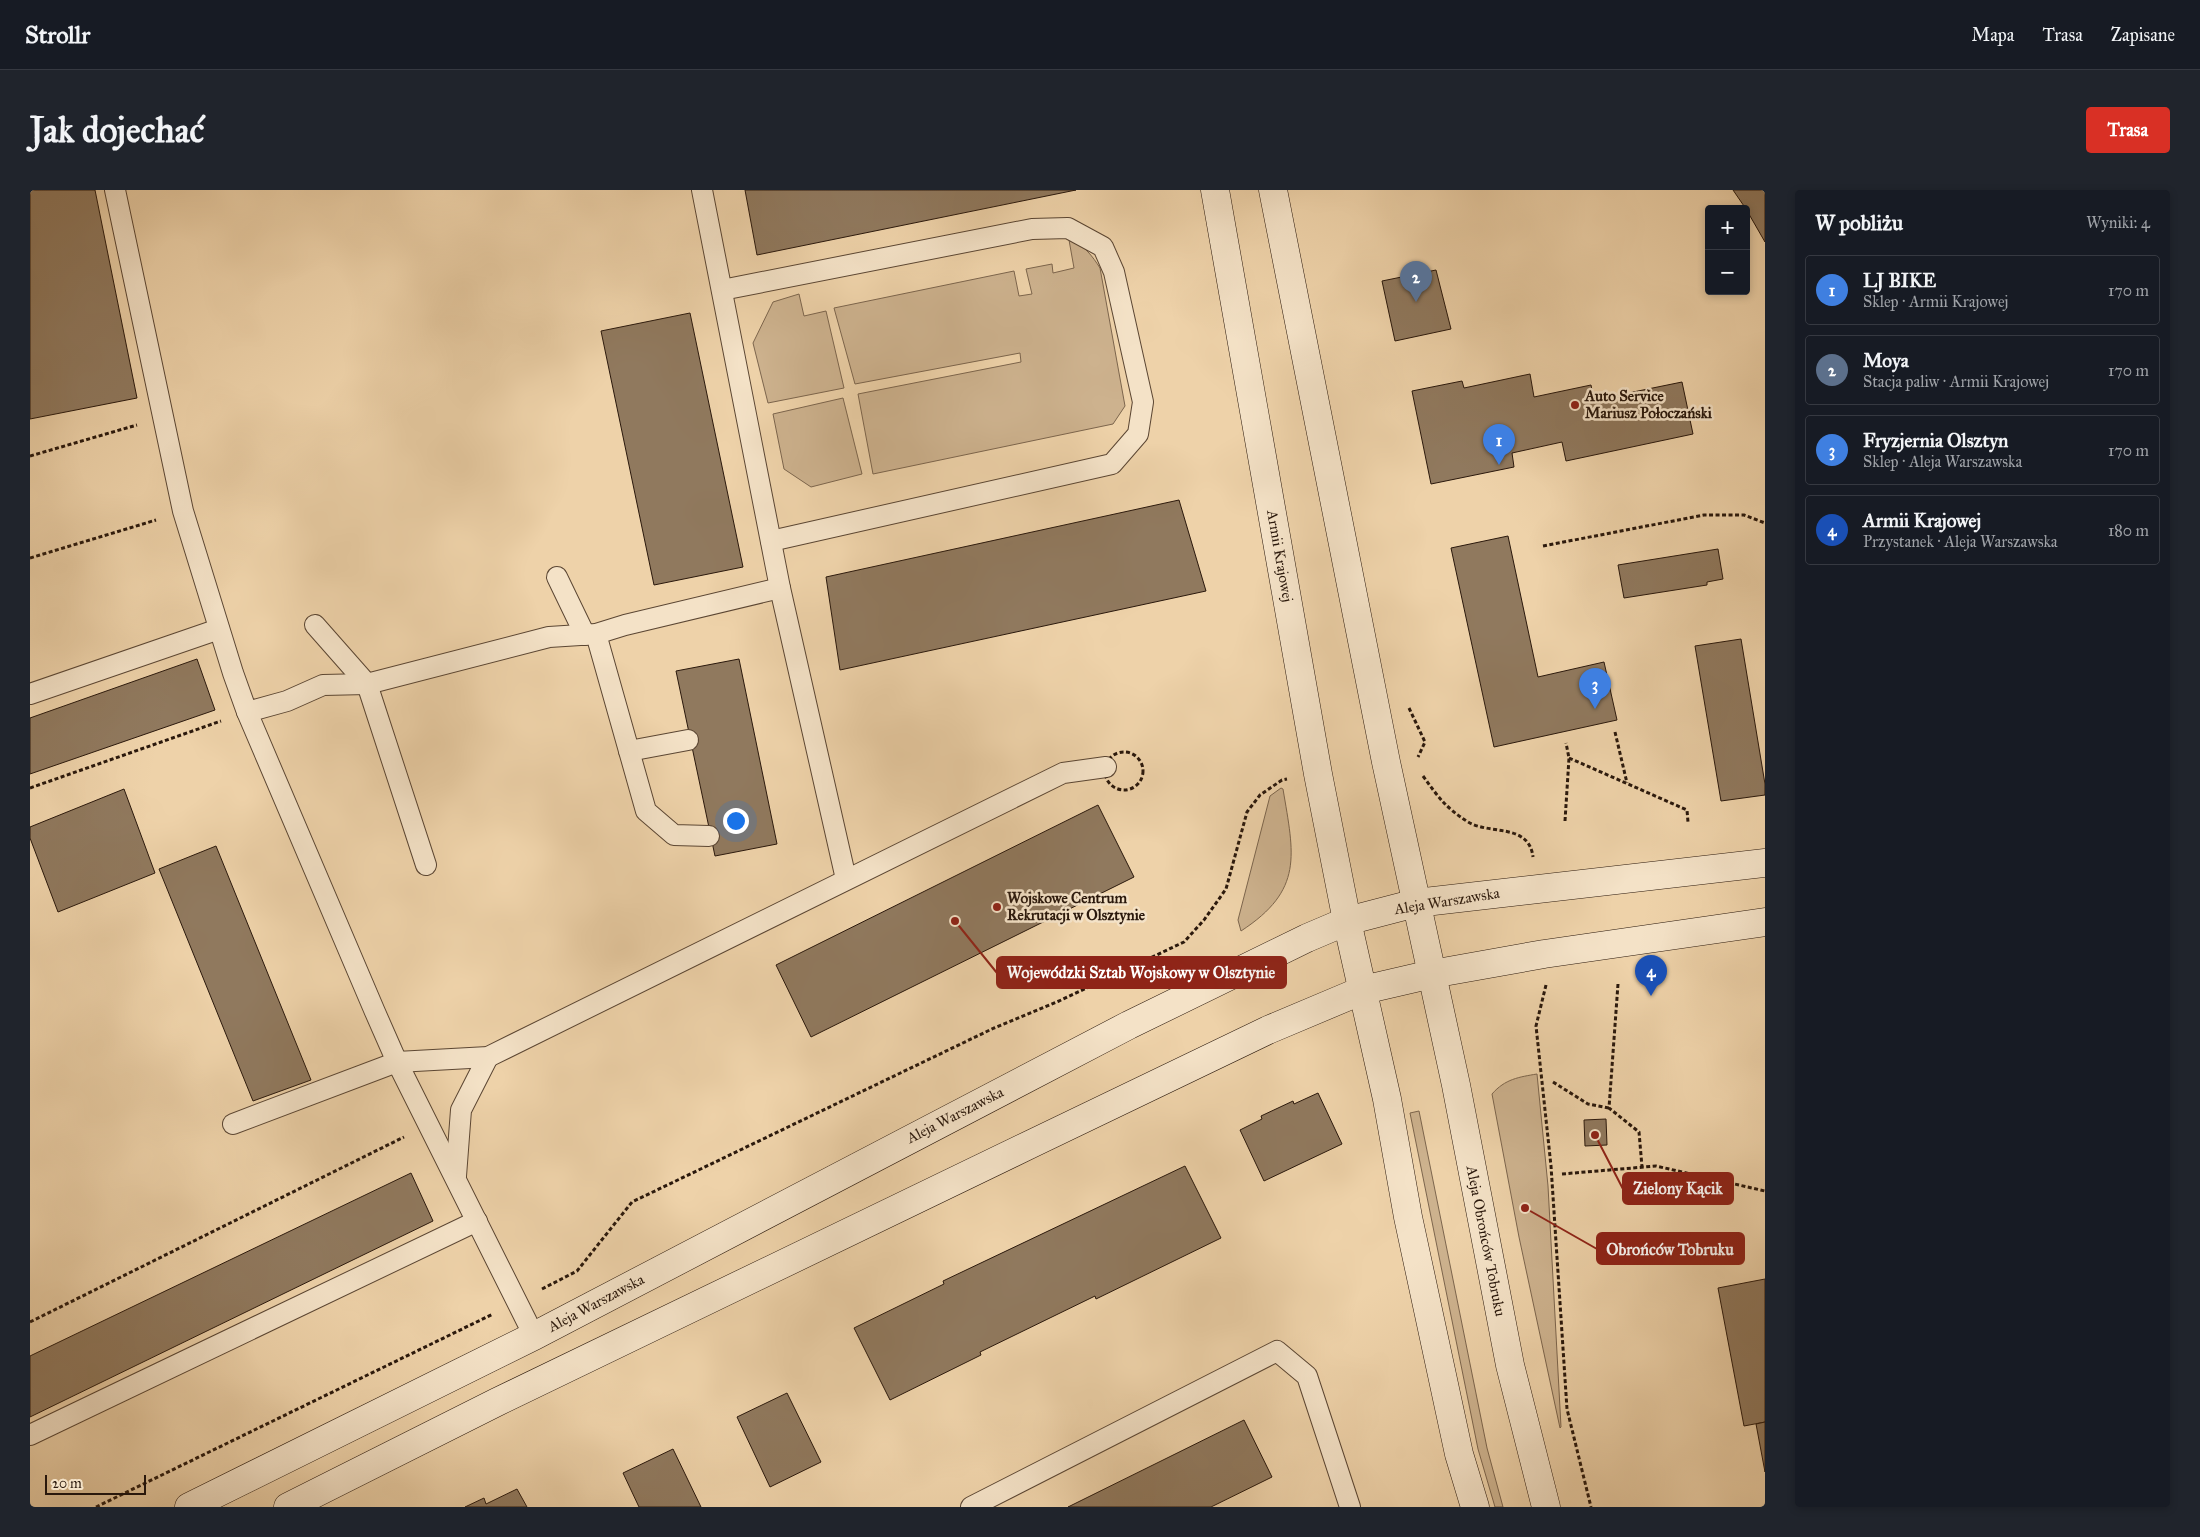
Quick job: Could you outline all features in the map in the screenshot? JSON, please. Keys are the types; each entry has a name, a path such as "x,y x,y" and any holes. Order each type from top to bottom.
{"main road":[{"name":"Armii Krajowej","path":"1215,190 1318,774 1347,921 1363,990"},
{"path":"1273,190 1386,762 1416,903"},
{"name":"Aleja Warszawska","path":"189,1507 534,1336 1129,1025 1307,938 1347,921 1416,903 1765,863"},
{"name":"Aleja Obrońców Tobruku","path":"1416,903 1456,1085 1510,1365 1546,1507"},
{"path":"288,1507 497,1402 1268,1030 1363,990 1432,974 1560,951 1765,922"},
{"path":"1363,990 1387,1100 1408,1217 1457,1445 1475,1507"}],"lane":[{"path":"115,190 183,511 247,712 398,1062 534,1336"},
{"path":"702,190 780,588 846,878"},
{"path":"722,290 1032,229 1068,228 1103,247 1114,272 1143,402 1138,434 1112,464 771,541"},
{"path":"557,577 591,635 629,751 646,812 674,835 709,836"},
{"path":"247,712 287,701 323,686 368,684 549,637 591,635 780,588"},
{"path":"315,625 368,684 426,865"},
{"path":"30,694 219,629"},
{"path":"629,751 688,740"},
{"path":"233,1124 398,1062 488,1056 846,878 1063,773 1106,767"},
{"path":"456,1176 461,1110 488,1056"},
{"path":"30,1435 477,1221"},
{"path":"971,1507 1277,1351 1307,1376 1350,1507"}],"path":[{"path":"30,456 164,417"},
{"path":"30,558 183,511"},
{"path":"1543,546 1704,515 1744,515 1765,523"},
{"path":"1406,702 1425,742 1416,760"},
{"path":"30,788 247,712"},
{"path":"1615,732 1627,784"},
{"path":"1565,821 1569,758 1566,743"},
{"path":"1569,758 1687,810 1688,822"},
{"path":"1420,773 1445,806 1471,824 1521,835 1532,848"},
{"path":"96,1507 577,1271 632,1202 994,1028 1059,1001 1184,942 1204,920 1226,890 1247,812 1260,795 1282,780"},
{"path":"1547,979 1536,1026 1551,1166 1567,1409 1591,1507"},
{"path":"1609,1108 1618,984"},
{"path":"1553,1082 1588,1104 1609,1108 1639,1132 1642,1168"},
{"path":"30,1322 429,1124"},
{"path":"1562,1174 1656,1166 1765,1191"}],"shaded area":[{"path":"1069,240 1083,247 1100,268 1125,406 1113,424 873,474 858,394 1021,362 1020,353 855,384 834,308 1014,271 1019,296 1032,294 1026,269 1052,264 1053,273 1074,268"},
{"path":"799,294 804,316 826,311 844,388 768,403 753,343 773,302"},
{"path":"843,398 862,474 811,487 784,469 773,414"},
{"path":"1281,788 1283,789 1290,833 1290,869 1285,885 1276,901 1261,916 1241,931 1238,920 1270,796"},
{"path":"1537,1074 1548,1186 1560,1428 1519,1237 1492,1094 1507,1082"},
{"path":"1419,1111 1487,1448 1503,1507 1495,1507 1478,1449 1410,1113"}],"building":[{"path":"30,190 95,190 137,398 30,419"},
{"path":"745,190 1076,190 757,255"},
{"path":"1733,190 1765,190 1765,242 1750,216 1750,205 1743,205"},
{"path":"1436,270 1451,329 1395,341 1382,281"},
{"path":"690,313 743,567 654,585 601,331"},
{"path":"1530,374 1534,397 1591,385 1594,400 1682,382 1693,434 1566,461 1562,442 1512,453 1514,467 1431,484 1412,391 1462,381 1464,388"},
{"path":"1179,500 1206,591 840,670 826,577"},
{"path":"1508,536 1538,677 1604,662 1617,720 1494,747 1451,548"},
{"path":"1718,549 1723,579 1707,582 1707,585 1624,598 1618,565"},
{"path":"1741,639 1765,784 1765,795 1721,801 1695,646"},
{"path":"197,659 215,710 30,774 30,718"},
{"path":"739,659 777,844 715,856 676,671"},
{"path":"124,789 155,873 58,912 30,838 30,827"},
{"path":"1098,805 1134,877 811,1037 776,965"},
{"path":"216,846 311,1080 253,1101 159,869"},
{"path":"1318,1093 1342,1144 1264,1181 1240,1130 1262,1119 1261,1116 1293,1101 1294,1104"},
{"path":"1606,1119 1607,1145 1585,1146 1584,1120"},
{"path":"1185,1166 1221,1238 1096,1299 1095,1296 980,1352 981,1355 890,1400 854,1328 944,1284 943,1281"},
{"path":"411,1173 433,1221 30,1417 30,1356"},
{"path":"1765,1279 1765,1422 1744,1426 1718,1288"},
{"path":"787,1393 821,1462 770,1487 737,1417"},
{"path":"1244,1420 1272,1477 1211,1507 1068,1507"},
{"path":"1765,1422 1765,1472 1756,1424"},
{"path":"673,1449 701,1507 639,1507 623,1473"},
{"path":"517,1489 527,1507 465,1507 484,1498 486,1504"}],"place":[{"name":"Moya","path":"1416,302"},
{"name":"Auto Service Mariusz Połoczański","path":"1575,405"},
{"name":"LJ BIKE","path":"1499,465"},
{"name":"Fryzjernia Olsztyn","path":"1595,709"},
{"name":"Wojskowe Centrum Rekrutacji w Olsztynie","path":"997,907"},
{"name":"Wojewódzki Sztab Wojskowy w Olsztynie","path":"955,921"},
{"name":"Armii Krajowej","path":"1651,996"},
{"name":"Zielony Kącik","path":"1595,1135"},
{"name":"Obrońców Tobruku","path":"1525,1208"}]}
